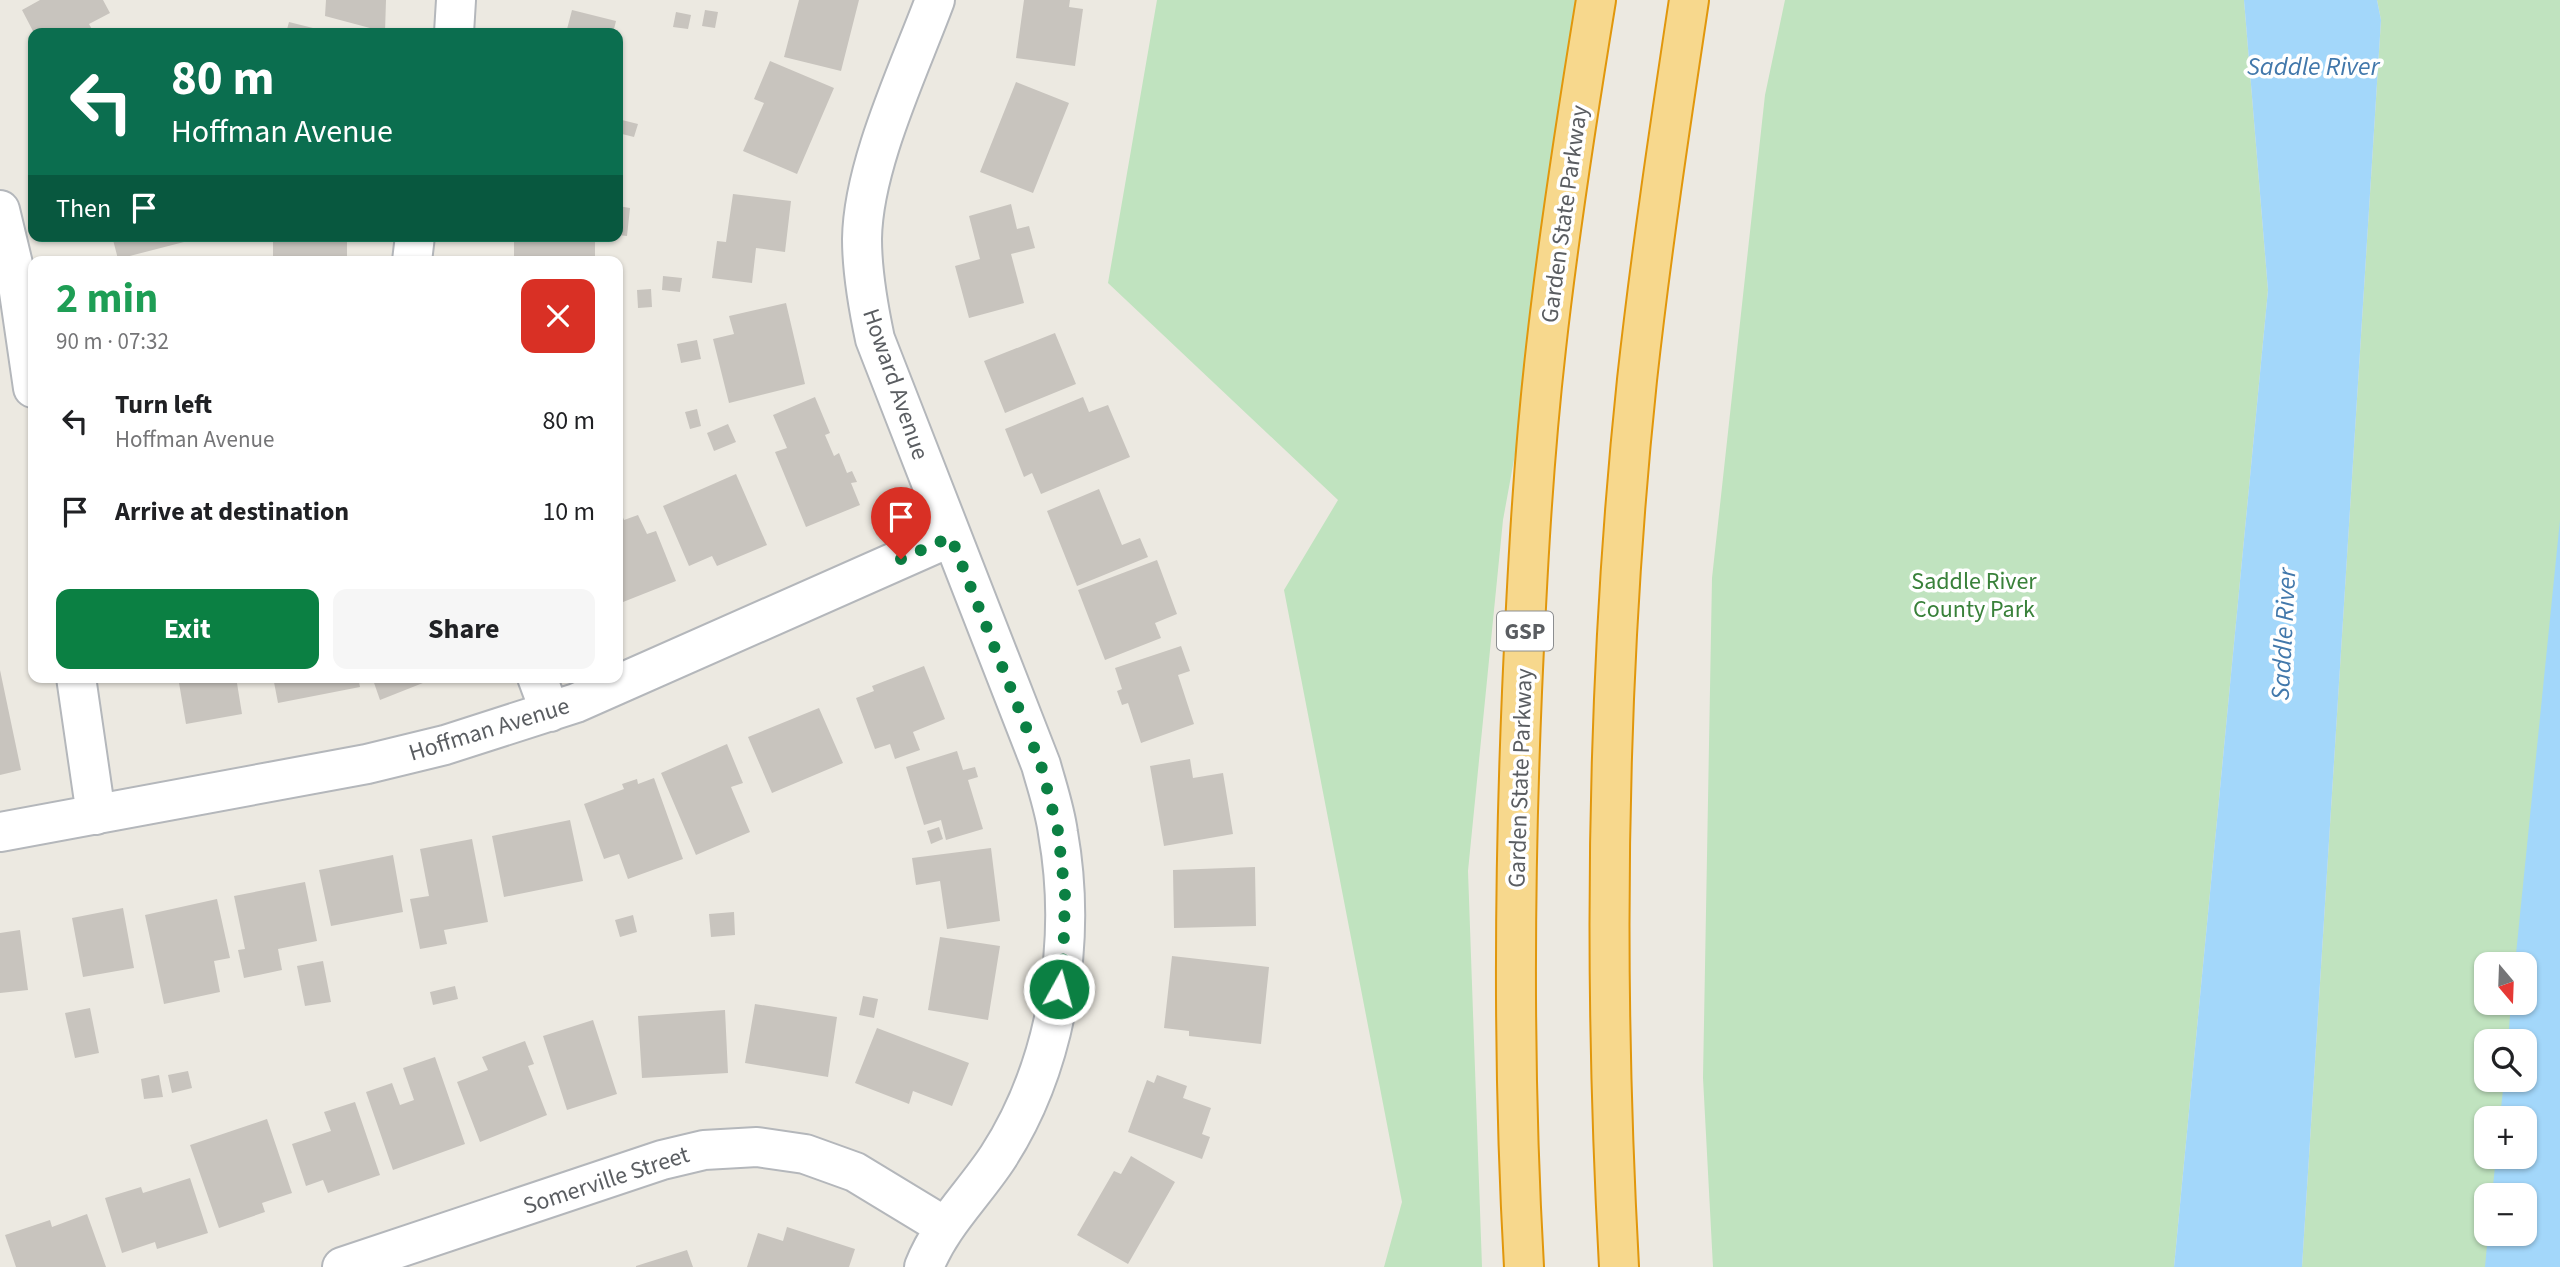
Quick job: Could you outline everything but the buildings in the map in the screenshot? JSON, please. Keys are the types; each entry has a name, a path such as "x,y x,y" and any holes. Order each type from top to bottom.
{"highway":[{"name":"Garden State Parkway","path":"1524,1267 1515,983 1518,779 1527,569 1545,349 1596,0"},
{"path":"1619,1267 1611,993 1611,800 1620,590 1637,381 1662,177 1689,0"}],"street":[{"path":"454,28 456,0"},
{"name":"Howard Avenue","path":"924,1267 944,1226 998,1156 1028,1099 1051,1031 1061,980 1065,895 1058,831 1041,765 875,339 864,291 862,236 869,183 935,0"},
{"path":"0,210 18,285 28,354"},
{"name":"Hoffman Avenue","path":"623,680 951,537"},
{"path":"77,683 96,815"},
{"path":"539,683 550,712"},
{"name":"Hoffman Avenue","path":"0,832 367,764 445,745 550,712 616,683"},
{"name":"Somerville Street","path":"342,1267 662,1160 704,1150 757,1147 805,1154 855,1172 944,1226"}],"green space":[{"path":"1157,0 1598,0 1503,520 1468,871 1482,1267 1384,1267 1402,1202 1284,590 1338,500 1108,283"},
{"name":"Saddle River County Park","path":"1785,0 2244,0 2268,290 2174,1267 1713,1267 1703,1078 1712,578 1765,95"},
{"path":"2377,0 2560,0 2560,1267 2302,1267 2381,20"}],"water":[{"name":"Saddle River","path":"2244,0 2377,0 2381,20 2302,1267 2174,1267 2268,290"},
{"path":"2560,520 2560,1267 2485,1267 2487,1246 2537,1246 2537,1183 2493,1183 2495,1169 2537,1169 2537,1106 2501,1106 2503,1092 2537,1092 2537,1029 2509,1029 2510,1015 2538,1015 2538,952 2516,952"}],"route":[{"path":"901,559 951,537 1041,765 1058,831 1065,895 1063,968 1059,989"}]}
